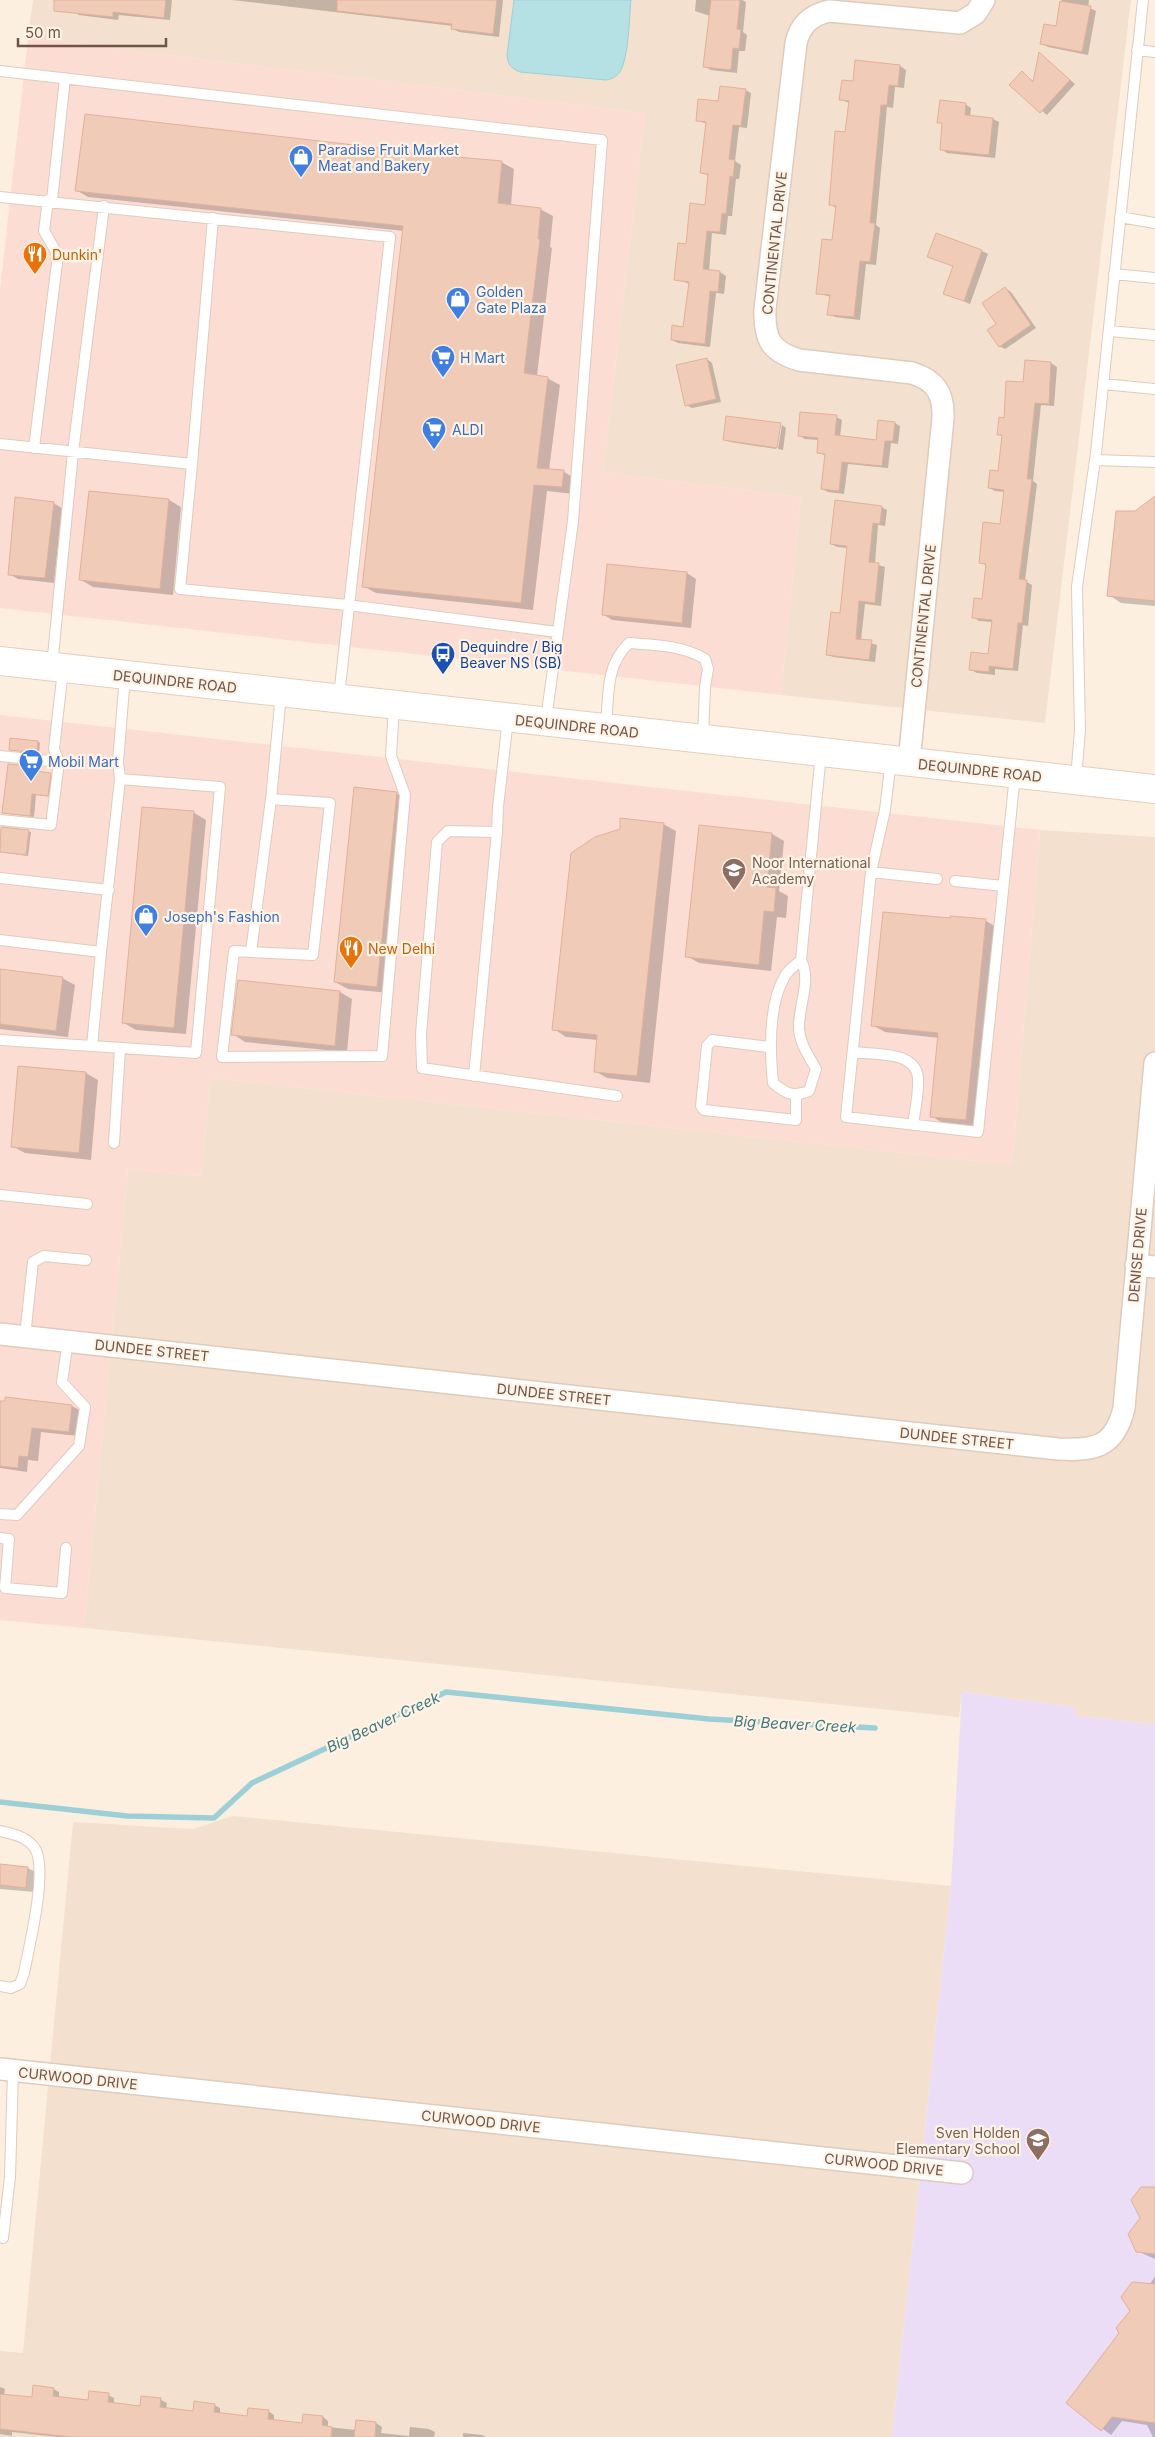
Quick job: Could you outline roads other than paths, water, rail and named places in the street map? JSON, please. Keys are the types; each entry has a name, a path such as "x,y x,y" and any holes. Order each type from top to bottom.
{"main road":[{"name":"DEQUINDRE ROAD","path":"0,662 1155,789"}],"street":[{"name":"CONTINENTAL DRIVE","path":"900,761 943,418 942,399 934,384 925,377 912,373 799,360 786,356 776,350 770,342 766,332 766,309 796,42 804,24 819,13 829,11 960,23 976,13 984,0"},
{"name":"DENISE DRIVE","path":"1107,1442 1116,1433 1124,1408 1146,1266 1155,1063"},
{"name":"DUNDEE STREET","path":"0,1334 1058,1449 1088,1449 1107,1442"},
{"name":"CURWOOD DRIVE","path":"7,2070 962,2173"}],"lane":[{"path":"1076,780 1080,730 1077,587 1095,460 1143,0"},
{"path":"1137,50 1155,52"},
{"path":"0,71 602,140 573,522 546,722"},
{"path":"34,448 58,255 44,232 50,200 65,78"},
{"path":"0,196 390,238 339,700"},
{"path":"0,820 51,825 59,762 54,749 57,668 73,452 104,206"},
{"path":"1120,217 1155,223"},
{"path":"214,218 180,589 348,605 557,632"},
{"path":"1114,274 1155,278"},
{"path":"1108,331 1155,335"},
{"path":"1103,384 1155,389"},
{"path":"0,444 192,464"},
{"path":"1095,460 1155,462"},
{"path":"606,729 610,671 620,652 629,643 663,646 692,652 705,659 708,669 705,687 703,740"},
{"path":"92,1046 120,779 118,762 125,675"},
{"path":"251,952 272,799 281,693"},
{"path":"272,799 330,803 313,955 234,951 222,1057 382,1056 406,795 391,756 394,705"},
{"path":"474,1076 498,807 508,718"},
{"path":"802,960 785,976 774,1008 769,1047 773,1084 783,1091 796,1096 808,1091 816,1069 803,1045 799,1029 806,970 802,960 821,752"},
{"path":"0,756 59,762"},
{"path":"900,761 885,810 871,872 846,1117 913,1125 978,1132 1015,774"},
{"path":"0,1040 196,1053 220,787 120,779"},
{"path":"497,832 448,831 437,842 421,1034 422,1068 617,1096"},
{"path":"871,872 937,879"},
{"path":"0,878 109,890"},
{"path":"955,881 1003,886"},
{"path":"0,940 101,952"},
{"path":"769,1047 712,1040 706,1046 701,1106 704,1110 796,1120 796,1096"},
{"path":"114,1143 120,1049"},
{"path":"853,1052 905,1058 914,1065 918,1078 913,1125"},
{"path":"0,1195 87,1204"},
{"path":"25,1336 33,1262 44,1256 86,1260"},
{"path":"0,1514 17,1515 78,1446 85,1408 62,1382 68,1341"},
{"path":"0,1538 9,1539 5,1588 62,1593 66,1548"},
{"path":"0,1831 22,1836 34,1848 40,1860 38,1897 24,1973 20,1984 11,1988 0,1986"},
{"path":"0,2237 3,2238 7,2070"}],"water":[{"path":"514,0 631,0 627,47 620,72 614,78 606,80 520,72 514,69 509,64 507,55"}],"waterway":[{"name":"Big Beaver Creek","path":"0,1802 127,1816 214,1818 252,1783 446,1692 709,1719 875,1728"}],"place":[{"name":"Paradise Fruit Market Meat and Bakery","path":"301,178"},
{"name":"Dunkin'","path":"35,275"},
{"name":"Golden Gate Plaza","path":"458,320"},
{"name":"H Mart","path":"443,378"},
{"name":"ALDI","path":"434,450"},
{"name":"Dequindre / Big Beaver NS (SB)","path":"443,675"},
{"name":"Mobil Mart","path":"31,782"},
{"name":"Noor International Academy","path":"734,891"},
{"name":"Joseph's Fashion","path":"146,937"},
{"name":"New Delhi","path":"351,969"},
{"name":"Sven Holden Elementary School","path":"1038,2161"}]}
